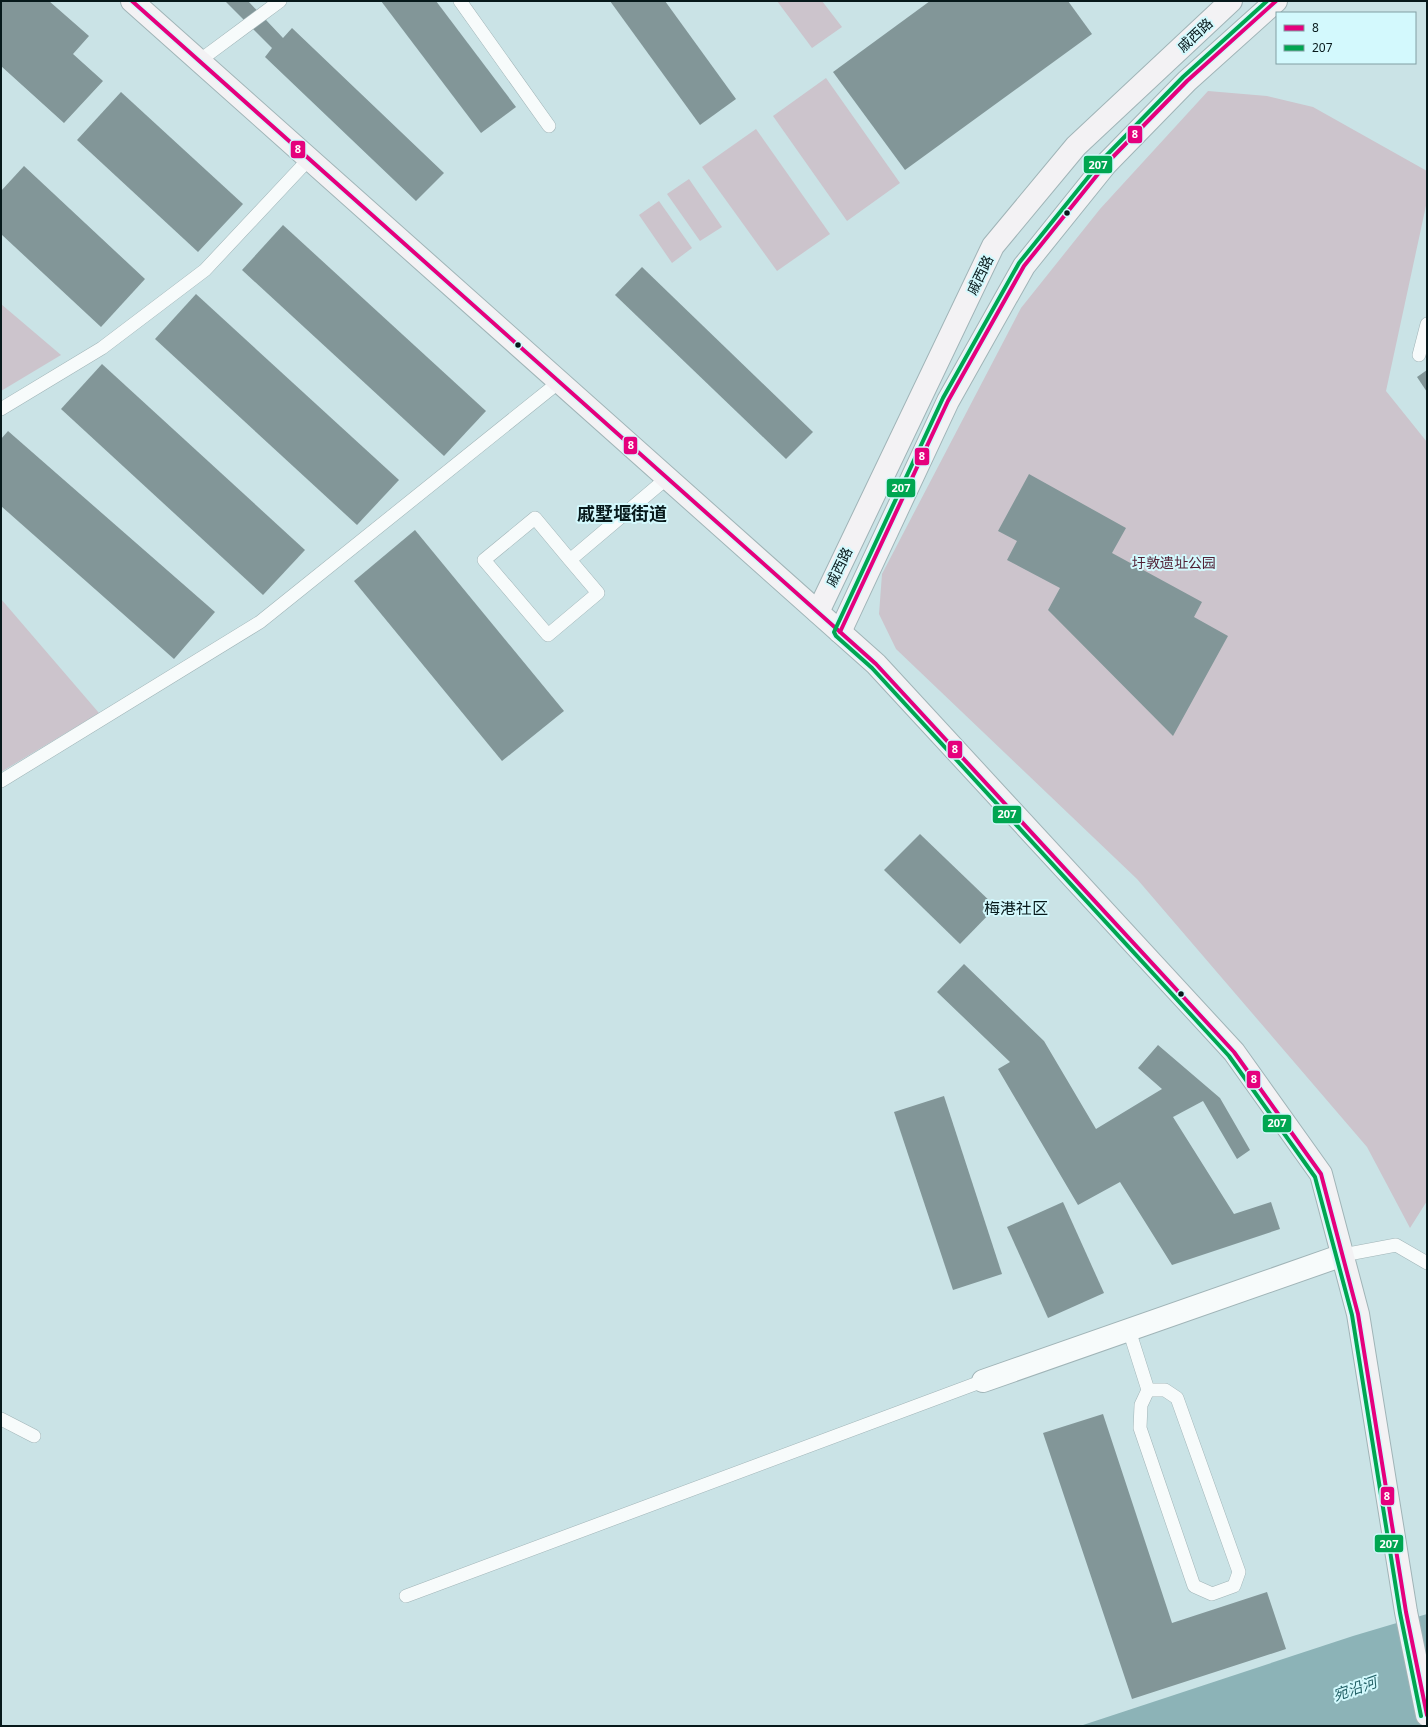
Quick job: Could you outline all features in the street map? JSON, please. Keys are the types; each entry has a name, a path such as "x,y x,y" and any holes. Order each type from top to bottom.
{"street":[{"path":"132,1 876,664 1234,1052 1321,1174 1358,1314 1406,1612 1427,1715"},
{"name":"戚西路","path":"818,612 993,246 1076,146 1231,1"},
{"name":"戚西路","path":"840,632 948,401 1024,266 1106,164 1187,81 1276,1"},
{"path":"983,1381 1343,1255"}],"lane":[{"path":"199,61 280,1"},
{"path":"460,1 549,126"},
{"path":"1,410 102,348 205,270 309,159"},
{"path":"1419,355 1427,324"},
{"path":"1,781 260,622 559,382"},
{"path":"570,560 667,478"},
{"path":"535,518 570,560 598,593 548,635 484,560 535,518"},
{"path":"1343,1255 1396,1245 1427,1263"},
{"path":"1129,1330 1148,1390 1141,1405 1140,1428 1194,1586 1212,1594 1234,1586 1239,1572 1177,1398 1165,1390 1148,1390"},
{"path":"406,1596 983,1381"},
{"path":"1,1419 34,1436"}],"green space":[{"path":"777,1 822,1 842,27 812,48"},
{"path":"826,78 900,183 847,221 773,116"},
{"name":"圩敦遗址公园","path":"1208,91 1267,96 1313,107 1427,171 1427,201 1386,391 1427,442 1427,1201 1410,1228 1367,1147 1137,879 896,649 879,614 882,574 1021,308 1100,209"},
{"path":"756,129 830,234 777,271 702,167"},
{"path":"689,179 722,227 700,241 667,194"},
{"path":"659,201 692,248 672,263 639,215"},
{"path":"1,304 61,355 1,391"},
{"path":"1,599 99,713 1,772"}],"water":[{"name":"宛沿河","path":"1427,1614 1427,1726 1080,1726 1353,1636"}],"building":[{"path":"1,1 49,1 89,36 73,54 103,81 64,123 1,66"},
{"path":"225,1 248,1 283,38 292,28 444,173 416,201 265,57 272,48"},
{"path":"381,1 436,1 516,107 481,133"},
{"path":"610,1 665,1 736,99 700,125"},
{"path":"930,1 1068,1 1092,34 905,170 833,72"},
{"path":"121,92 243,204 198,252 77,140"},
{"path":"24,166 145,279 101,327 1,234 1,191"},
{"path":"283,225 486,411 444,456 242,270"},
{"path":"642,267 813,432 786,459 615,295"},
{"path":"196,294 399,480 357,525 155,339"},
{"path":"102,364 305,550 263,595 61,409"},
{"path":"1427,370 1427,392 1417,377"},
{"path":"8,431 215,612 174,659 1,506 1,439"},
{"path":"1029,474 1126,528 1112,553 1202,602 1194,617 1228,636 1173,736 1048,610 1060,588 1007,560 1017,541 998,531"},
{"path":"415,530 564,711 502,761 354,581"},
{"path":"920,834 996,907 960,944 884,870"},
{"path":"964,964 1044,1041 1096,1129 1162,1089 1138,1068 1158,1045 1220,1098 1250,1150 1237,1159 1203,1101 1173,1117 1234,1214 1271,1202 1280,1229 1172,1265 1120,1182 1078,1205 998,1069 1010,1062 937,992"},
{"path":"944,1096 1002,1274 953,1290 894,1112"},
{"path":"1063,1202 1104,1293 1048,1318 1007,1227"},
{"path":"1103,1414 1172,1623 1267,1592 1286,1649 1132,1699 1043,1433"}],"transit line":[{"name":"8","path":"132,1 876,664 1234,1052 1321,1174 1358,1314 1406,1612 1427,1715"},
{"name":"207","path":"1267,1 1183,77 1102,160 1019,263 943,398 834,632 836,636 872,668 1229,1056 1315,1177 1352,1315 1400,1613 1421,1716"},
{"name":"8","path":"840,632 948,401 1024,266 1106,164 1187,81 1276,1"}],"district":[{"name":"戚墅堰街道","path":"622,514"},
{"name":"梅港社区","path":"1016,908"}]}
